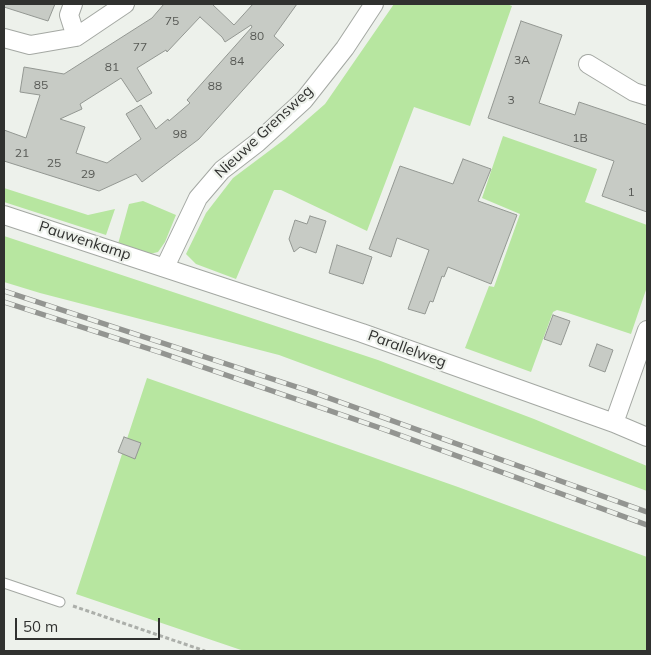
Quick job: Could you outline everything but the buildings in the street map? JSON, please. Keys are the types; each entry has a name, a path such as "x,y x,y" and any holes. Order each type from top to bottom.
{"street":[{"path":"73,4 69,15 76,37"},
{"path":"4,38 30,45 76,37 125,4"},
{"name":"Nieuwe Grensweg","path":"165,267 198,198 222,170 257,143 304,100 344,48 374,4"},
{"path":"588,64 634,92 647,96"},
{"name":"Pauwenkamp","path":"4,215 165,267"},
{"name":"Parallelweg","path":"165,267 362,333 614,423 647,437"},
{"path":"614,423 647,330"}],"lane":[{"path":"4,583 60,602"}],"path":[{"path":"60,602 205,651"}],"green space":[{"path":"394,4 507,4 512,6 470,126 414,107 367,231 281,190 274,190 236,279 196,264 186,254 206,213 233,178 285,139 325,104"},
{"path":"503,136 597,169 585,202 647,225 647,287 631,334 557,310 553,312 531,372 465,348 489,286 494,287 520,214 482,198"},
{"path":"4,188 88,215 115,209 106,235 4,202"},
{"path":"143,201 176,215 165,242 158,252 150,254 118,244 129,204"},
{"path":"4,236 378,360 534,419 647,466 647,491 279,355 4,282"},
{"path":"147,378 458,487 647,557 647,651 244,651 76,594"}],"railway":[{"path":"4,291 312,392 647,512"},
{"path":"4,302 159,352 383,429 647,525"}]}
